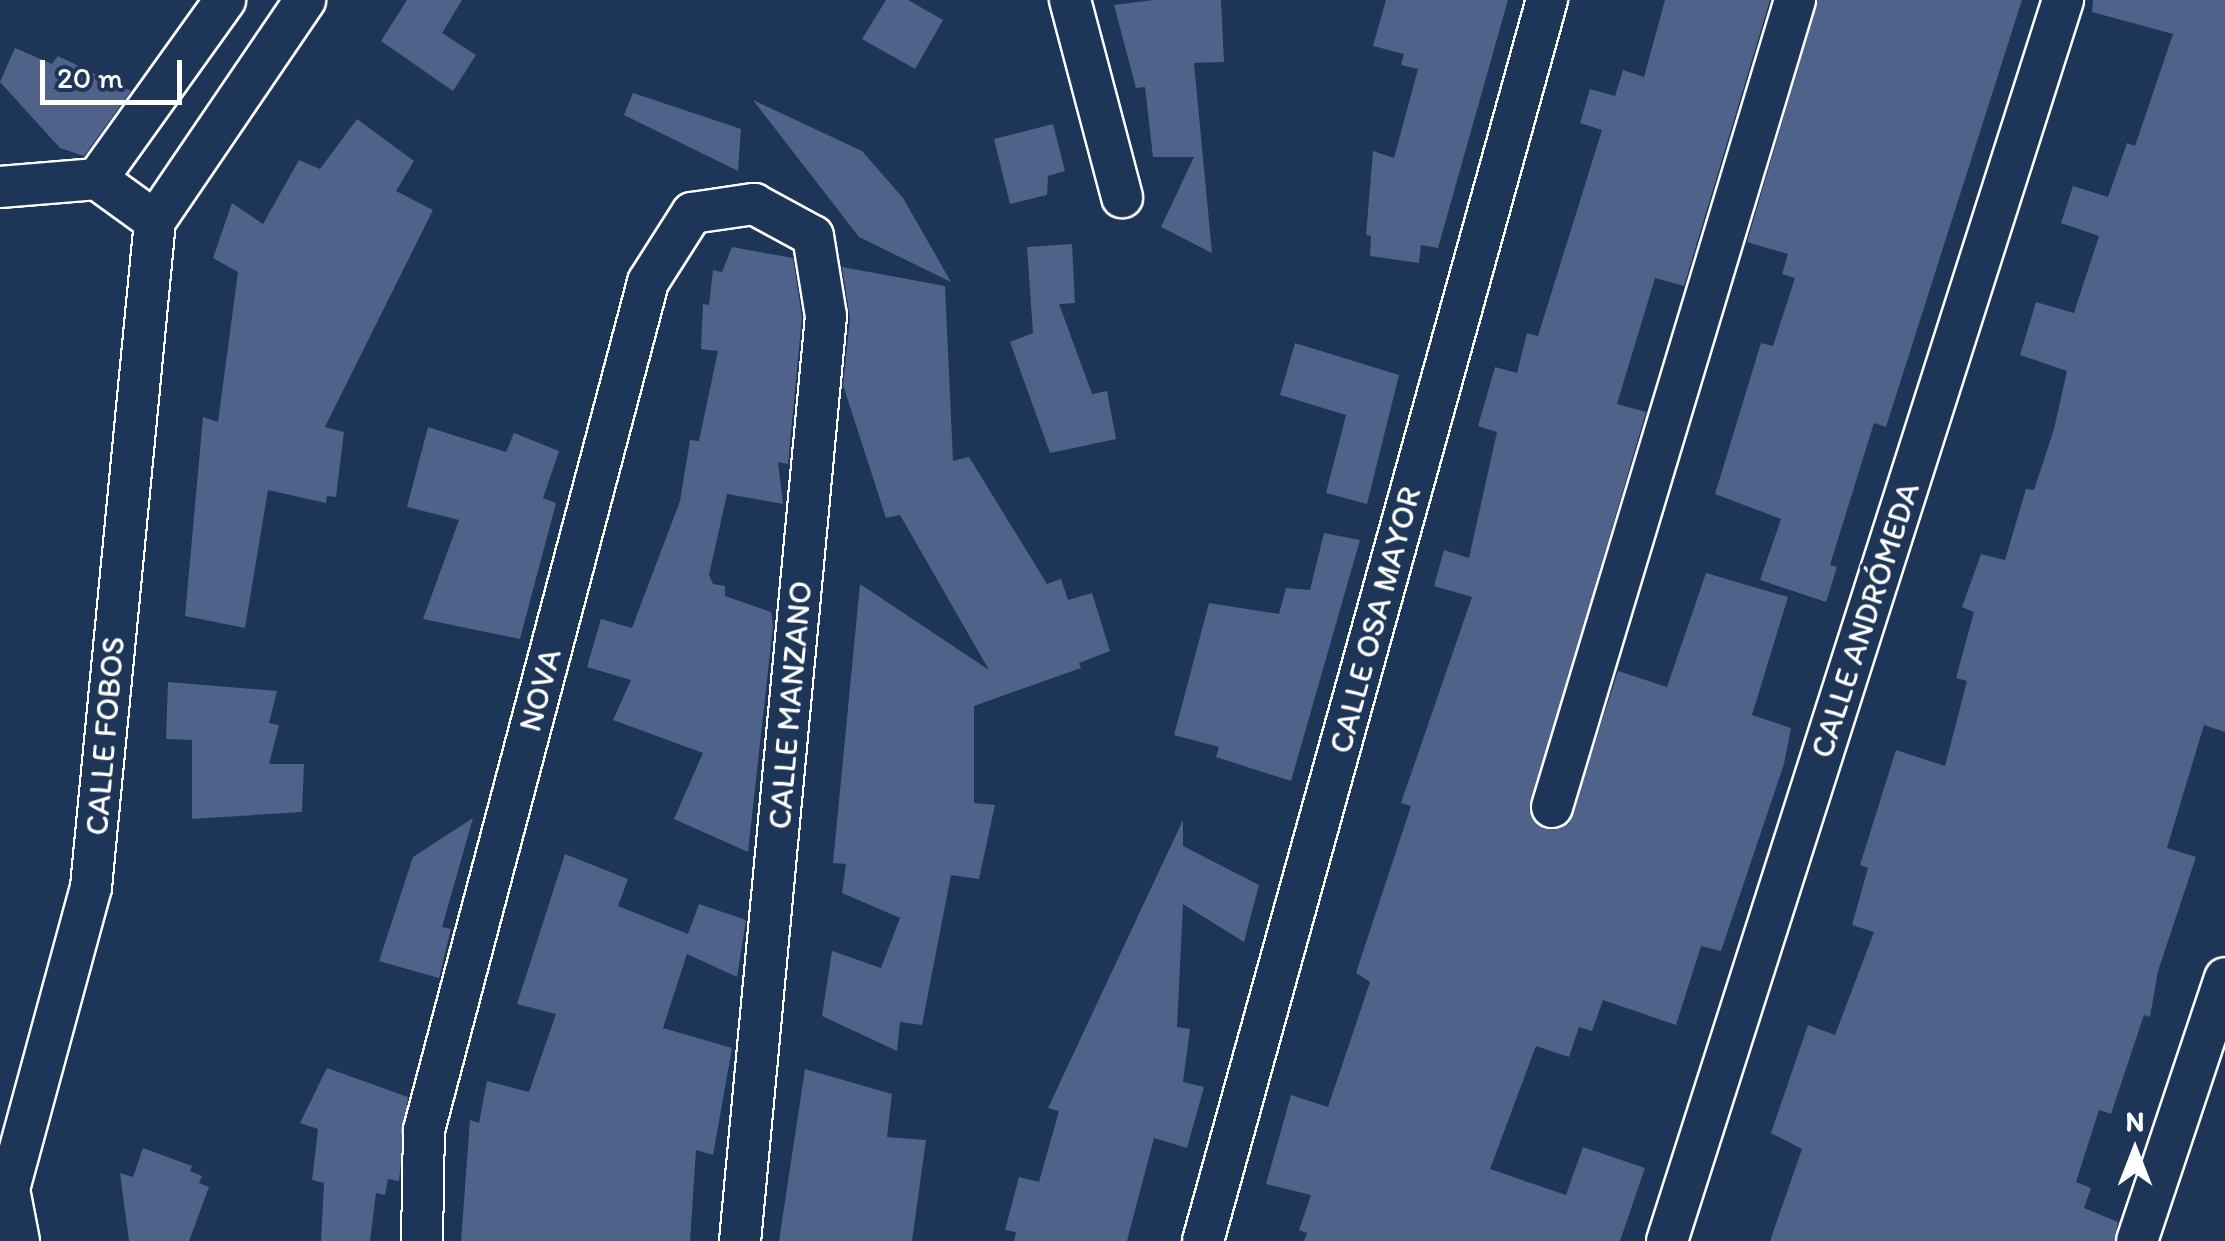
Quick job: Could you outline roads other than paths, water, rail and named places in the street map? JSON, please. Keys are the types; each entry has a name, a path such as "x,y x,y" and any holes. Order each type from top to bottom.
{"street":[{"path":"97,178 225,0"},
{"path":"0,187 97,178 155,221 305,0"},
{"path":"1070,0 1122,197"},
{"name":"CALLE OSA MAYOR","path":"1203,1241 1546,0"},
{"path":"1552,808 1795,0"},
{"name":"CALLE ANDRÓMEDA","path":"1667,1241 2063,0"},
{"name":"NOVA","path":"422,1241 424,1130 648,282 692,214 754,204"},
{"name":"CALLE MANZANO","path":"740,1241 826,316 813,236 754,204"},
{"name":"CALLE FOBOS","path":"19,1241 8,1189 91,886 155,221"},
{"path":"2137,1241 2213,1058 2225,978"}]}
